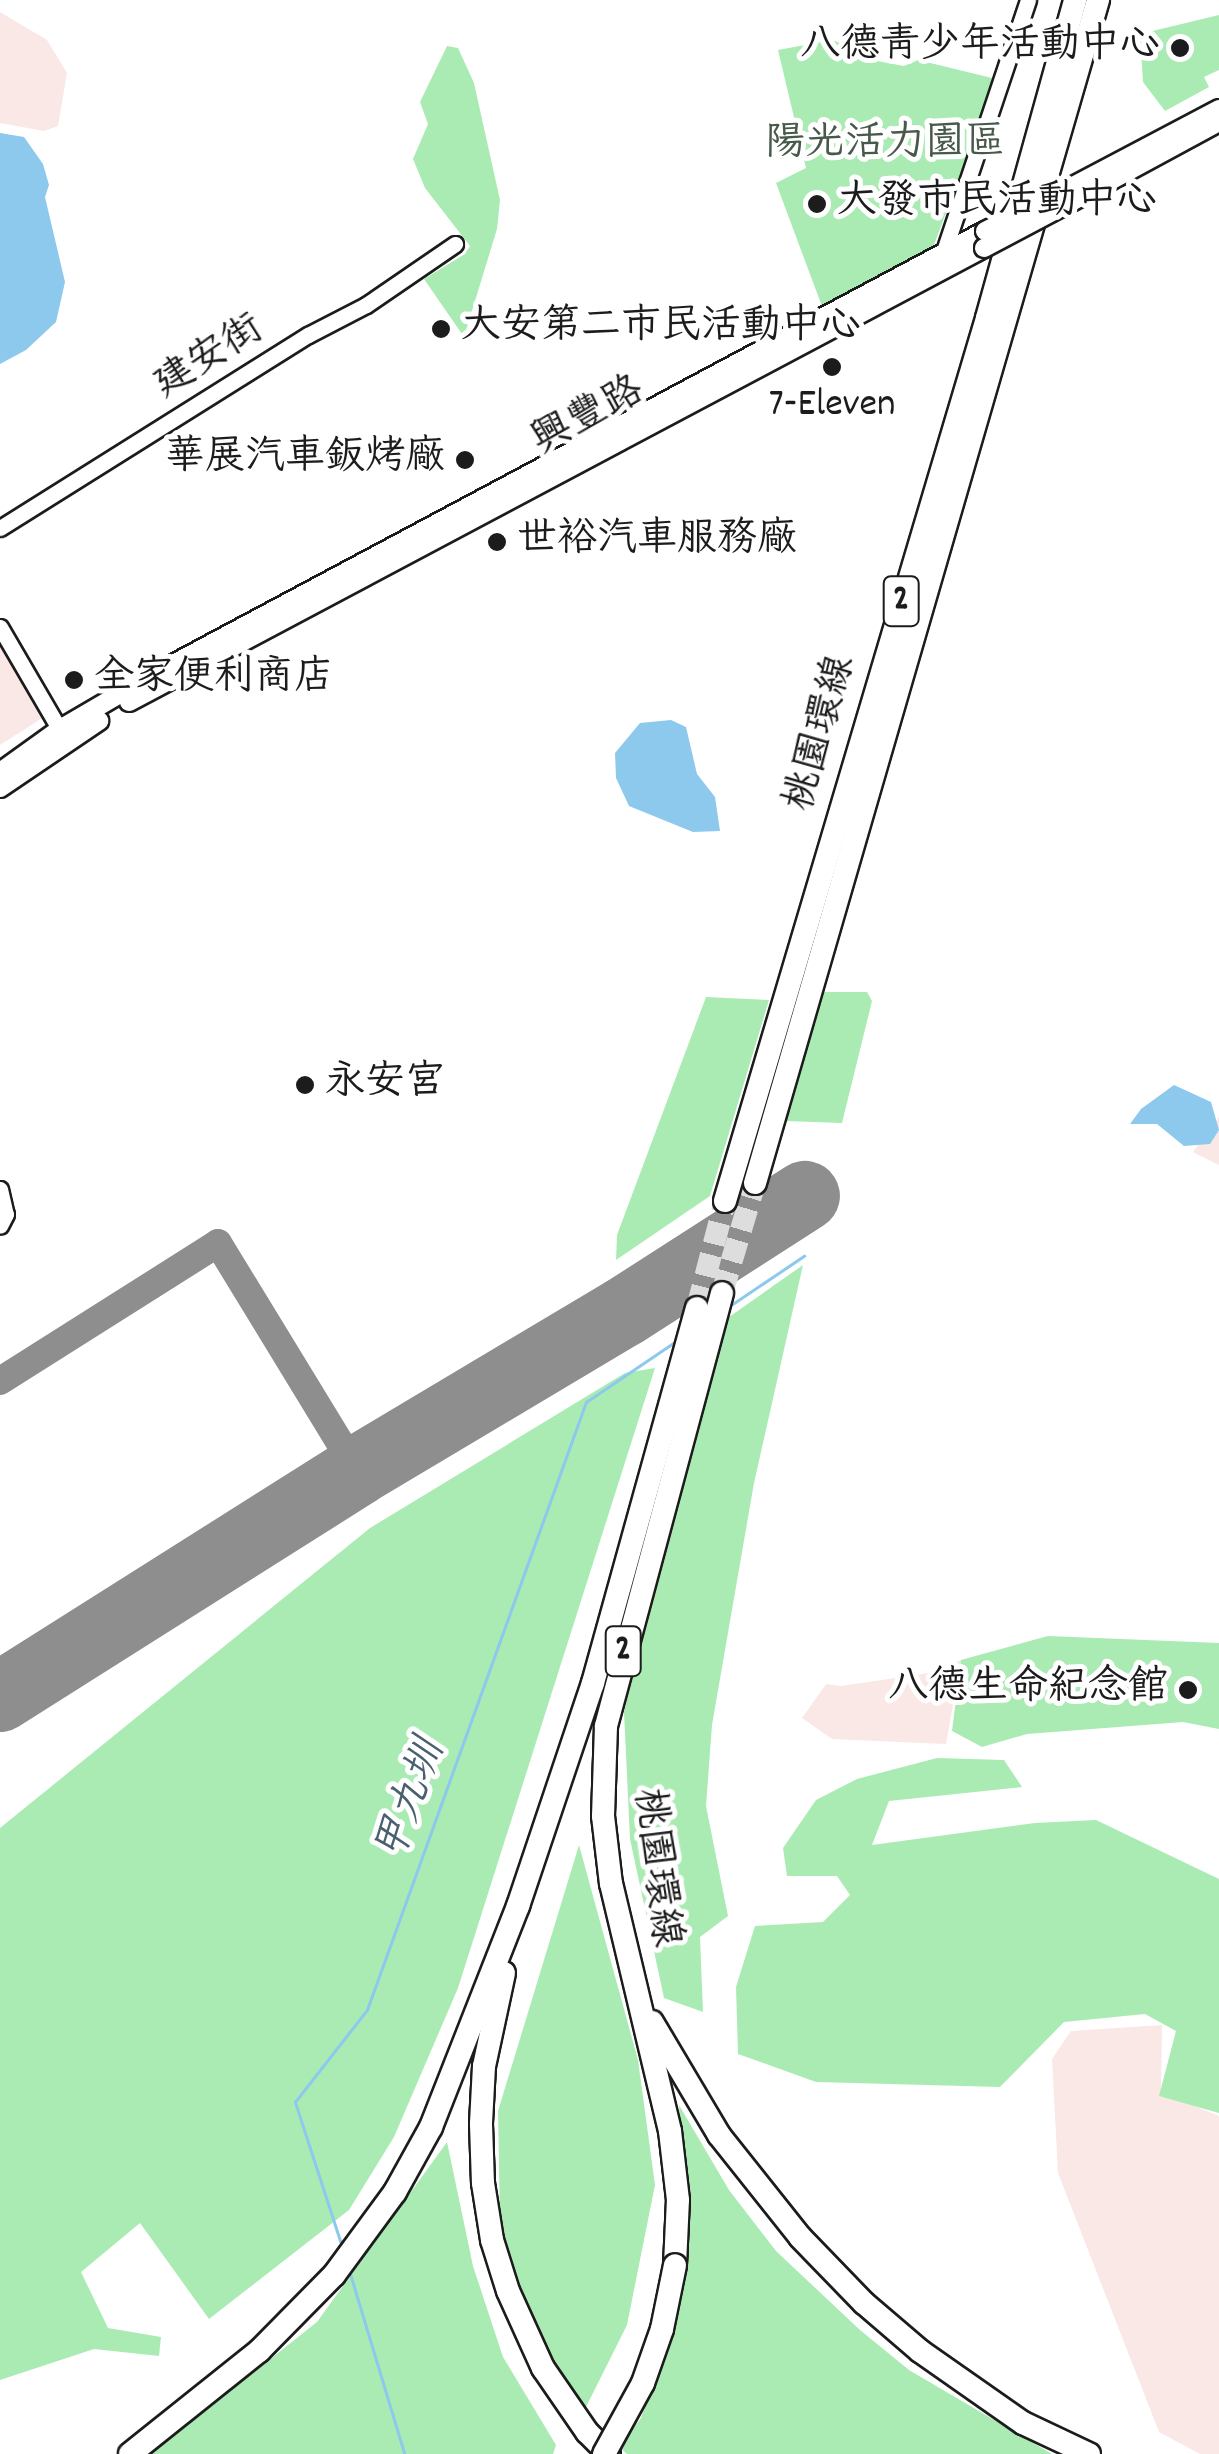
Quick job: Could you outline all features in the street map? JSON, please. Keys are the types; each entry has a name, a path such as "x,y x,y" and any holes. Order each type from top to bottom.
{"highway":[{"name":"桃園環線","path":"725,1201 987,318 1076,0"},
{"name":"桃園環線","path":"754,1183 1098,0"},
{"name":"桃園環線","path":"518,1906 593,1683 705,1316 606,1726 602,1816 633,1988 670,2131 678,2200 676,2266 662,2330 644,2383 607,2454"},
{"path":"130,2454 259,2351 346,2259 395,2192 431,2127 518,1906"},
{"path":"518,1906 484,2066 483,2183 492,2240 508,2291 544,2368 587,2432 607,2454"},
{"path":"633,1988 719,2134 800,2237 838,2277 920,2351 1023,2423 1089,2454"}],"main road":[{"name":"興豐路","path":"1060,201 1219,109"},
{"name":"興豐路","path":"0,772 439,520 944,253 984,239 1219,122"},
{"name":"興豐路","path":"0,788 63,735 938,272 984,239"}],"street":[{"path":"938,272 1028,0"},
{"name":"建安街","path":"0,528 308,336 366,306 455,244"},
{"path":"0,627 63,735"},
{"path":"0,1189 6,1214 0,1226"}],"shaded area":[{"path":"0,12 47,40 67,73 58,126 44,131 0,123"},
{"path":"0,645 44,717 0,745"},
{"path":"1219,1117 1219,1165 1193,1152"},
{"path":"961,1660 946,1744 832,1739 802,1718 826,1684 841,1686 929,1673"},
{"path":"1162,2025 1161,2092 1219,2116 1219,2454 1200,2454 1159,2432 1058,2173 1052,2059 1071,2031"}],"green space":[{"path":"1219,15 1219,70 1204,77 1209,87 1165,111 1143,82 1140,34"},
{"name":"陽光活力園區","path":"832,40 851,47 851,56 904,66 918,60 996,79 934,245 823,309 776,183 806,168 778,50"},
{"path":"447,46 458,48 474,83 500,200 497,229 464,337 424,279 465,254 470,246 425,188 413,159 428,124 420,102"},
{"path":"821,992 867,992 872,1001 842,1123 786,1121"},
{"path":"706,997 769,1000 710,1196 616,1260 617,1235"},
{"path":"803,1265 754,1483 712,1725 706,1806 728,1916 700,1937 703,2012 664,1998 630,1839 624,1712 685,1455 729,1317"},
{"path":"655,1368 458,1988 394,2137 349,2210 209,2319 140,2223 81,2272 108,2328 161,2337 159,2356 94,2349 0,2380 0,1828 370,1528 625,1373"},
{"path":"1048,1636 1219,1643 1219,1729 1183,1722 1027,1734 982,1747 952,1731 961,1660"},
{"path":"937,1758 1004,1760 1022,1787 889,1801 872,1845 1035,1823 1096,1820 1219,1879 1219,2113 1159,2096 1176,2031 1145,2014 1064,2022 1000,2087 816,2082 738,2054 736,1987 755,1926 823,1922 850,1895 837,1876 787,1876 783,1848 816,1800 857,1779"},
{"path":"579,1845 638,2060 655,2185 627,2325 580,2419 541,2363 500,2225 498,2111"},
{"path":"679,2105 729,2190 776,2251 860,2330 909,2370 1052,2454 627,2454 619,2447 641,2418 682,2298 689,2241"},
{"path":"447,2142 473,2266 503,2357 556,2445 553,2454 151,2454 317,2322"}],"water":[{"path":"0,133 24,137 43,164 49,185 45,197 65,282 56,322 26,350 0,364"},
{"path":"671,720 686,727 697,774 715,797 720,831 693,832 629,806 616,778 615,753 640,723"},
{"path":"1174,1085 1211,1102 1219,1130 1210,1144 1184,1146 1157,1124 1130,1124 1141,1109"}],"waterway":[{"name":"甲九圳","path":"731,1305 804,1256"},
{"name":"甲九圳","path":"342,2247 295,2102 367,2010 586,1402 678,1340"},
{"name":"甲九圳","path":"349,2269 405,2454"}],"taxiway":[{"path":"0,1381 218,1243 357,1471"}],"runway":[{"path":"0,1697 357,1471 624,1312 805,1196"}],"tunnel":[{"path":"722,1293 755,1183"},
{"path":"697,1308 725,1201"}],"place":[{"name":"八德青少年活動中心","path":"1180,48"},
{"name":"大發市民活動中心","path":"817,204"},
{"name":"大安第二市民活動中心","path":"441,329"},
{"name":"7-Eleven","path":"832,367"},
{"name":"華展汽車鈑烤廠","path":"465,460"},
{"name":"世裕汽車服務廠","path":"497,542"},
{"name":"全家便利商店","path":"74,680"},
{"name":"永安宮","path":"305,1085"},
{"name":"八德生命紀念館","path":"1188,1690"}]}
